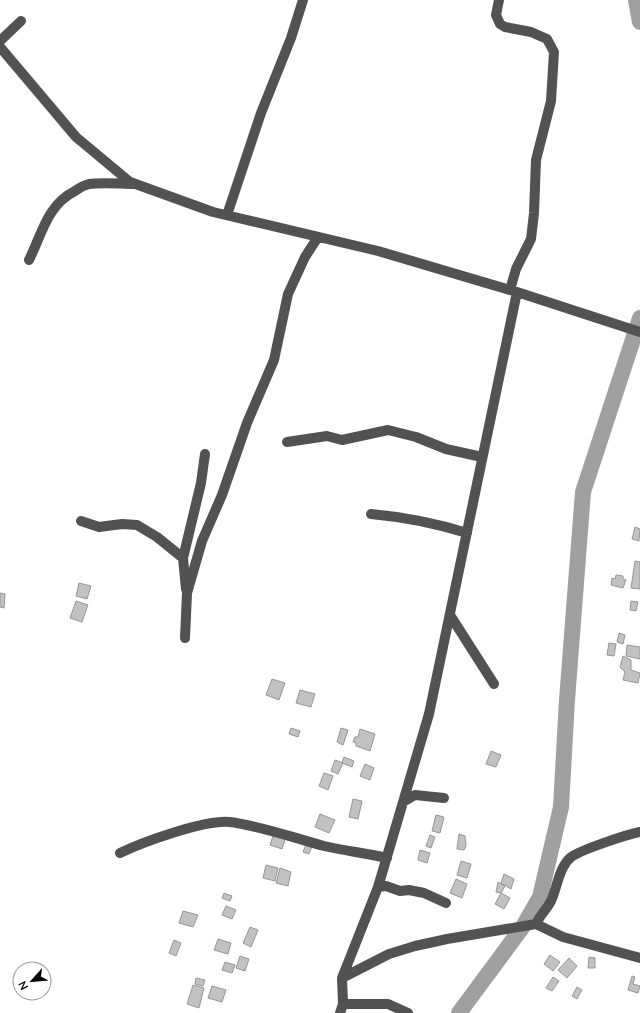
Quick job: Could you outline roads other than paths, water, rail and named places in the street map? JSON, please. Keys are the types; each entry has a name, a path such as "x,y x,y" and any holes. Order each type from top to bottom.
{"street":[{"path":"227,215 261,113 291,38 303,0"},
{"path":"408,1013 388,1004 341,1009 342,978 378,887 429,714 482,457 514,291 516,269 531,239 534,213 536,160 551,101 554,52 547,39 531,32 505,27 500,24 496,15 499,0"},
{"path":"0,41 21,22"},
{"path":"0,47 76,137 130,182 213,212 378,251 514,291 640,332"},
{"path":"29,260 39,239 44,222 58,203 68,194 88,184 137,184"},
{"path":"187,593 202,541 222,495 247,423 274,360 288,294 305,257 318,237"},
{"path":"287,442 327,436 342,440 388,430 446,449 482,457"},
{"path":"185,638 187,593 183,558 201,483 205,454"},
{"path":"371,514 405,517 434,522 467,533"},
{"path":"81,521 99,527 122,524 137,525 157,537 183,558"},
{"path":"450,615 494,684"},
{"path":"403,802 415,795 444,798"},
{"path":"120,853 144,842 164,836 210,824 229,822 291,836 327,847 387,858"},
{"path":"536,924 540,915 551,902 560,876 570,858 620,837 640,832"},
{"path":"378,887 386,886 400,891 409,890 424,893 446,903"},
{"path":"342,978 389,954 415,946 536,924 563,937 640,958"}],"waterway":[{"path":"636,0 640,22"},
{"path":"459,1013 524,925 540,897 561,807 567,700 583,492 640,318"}]}
